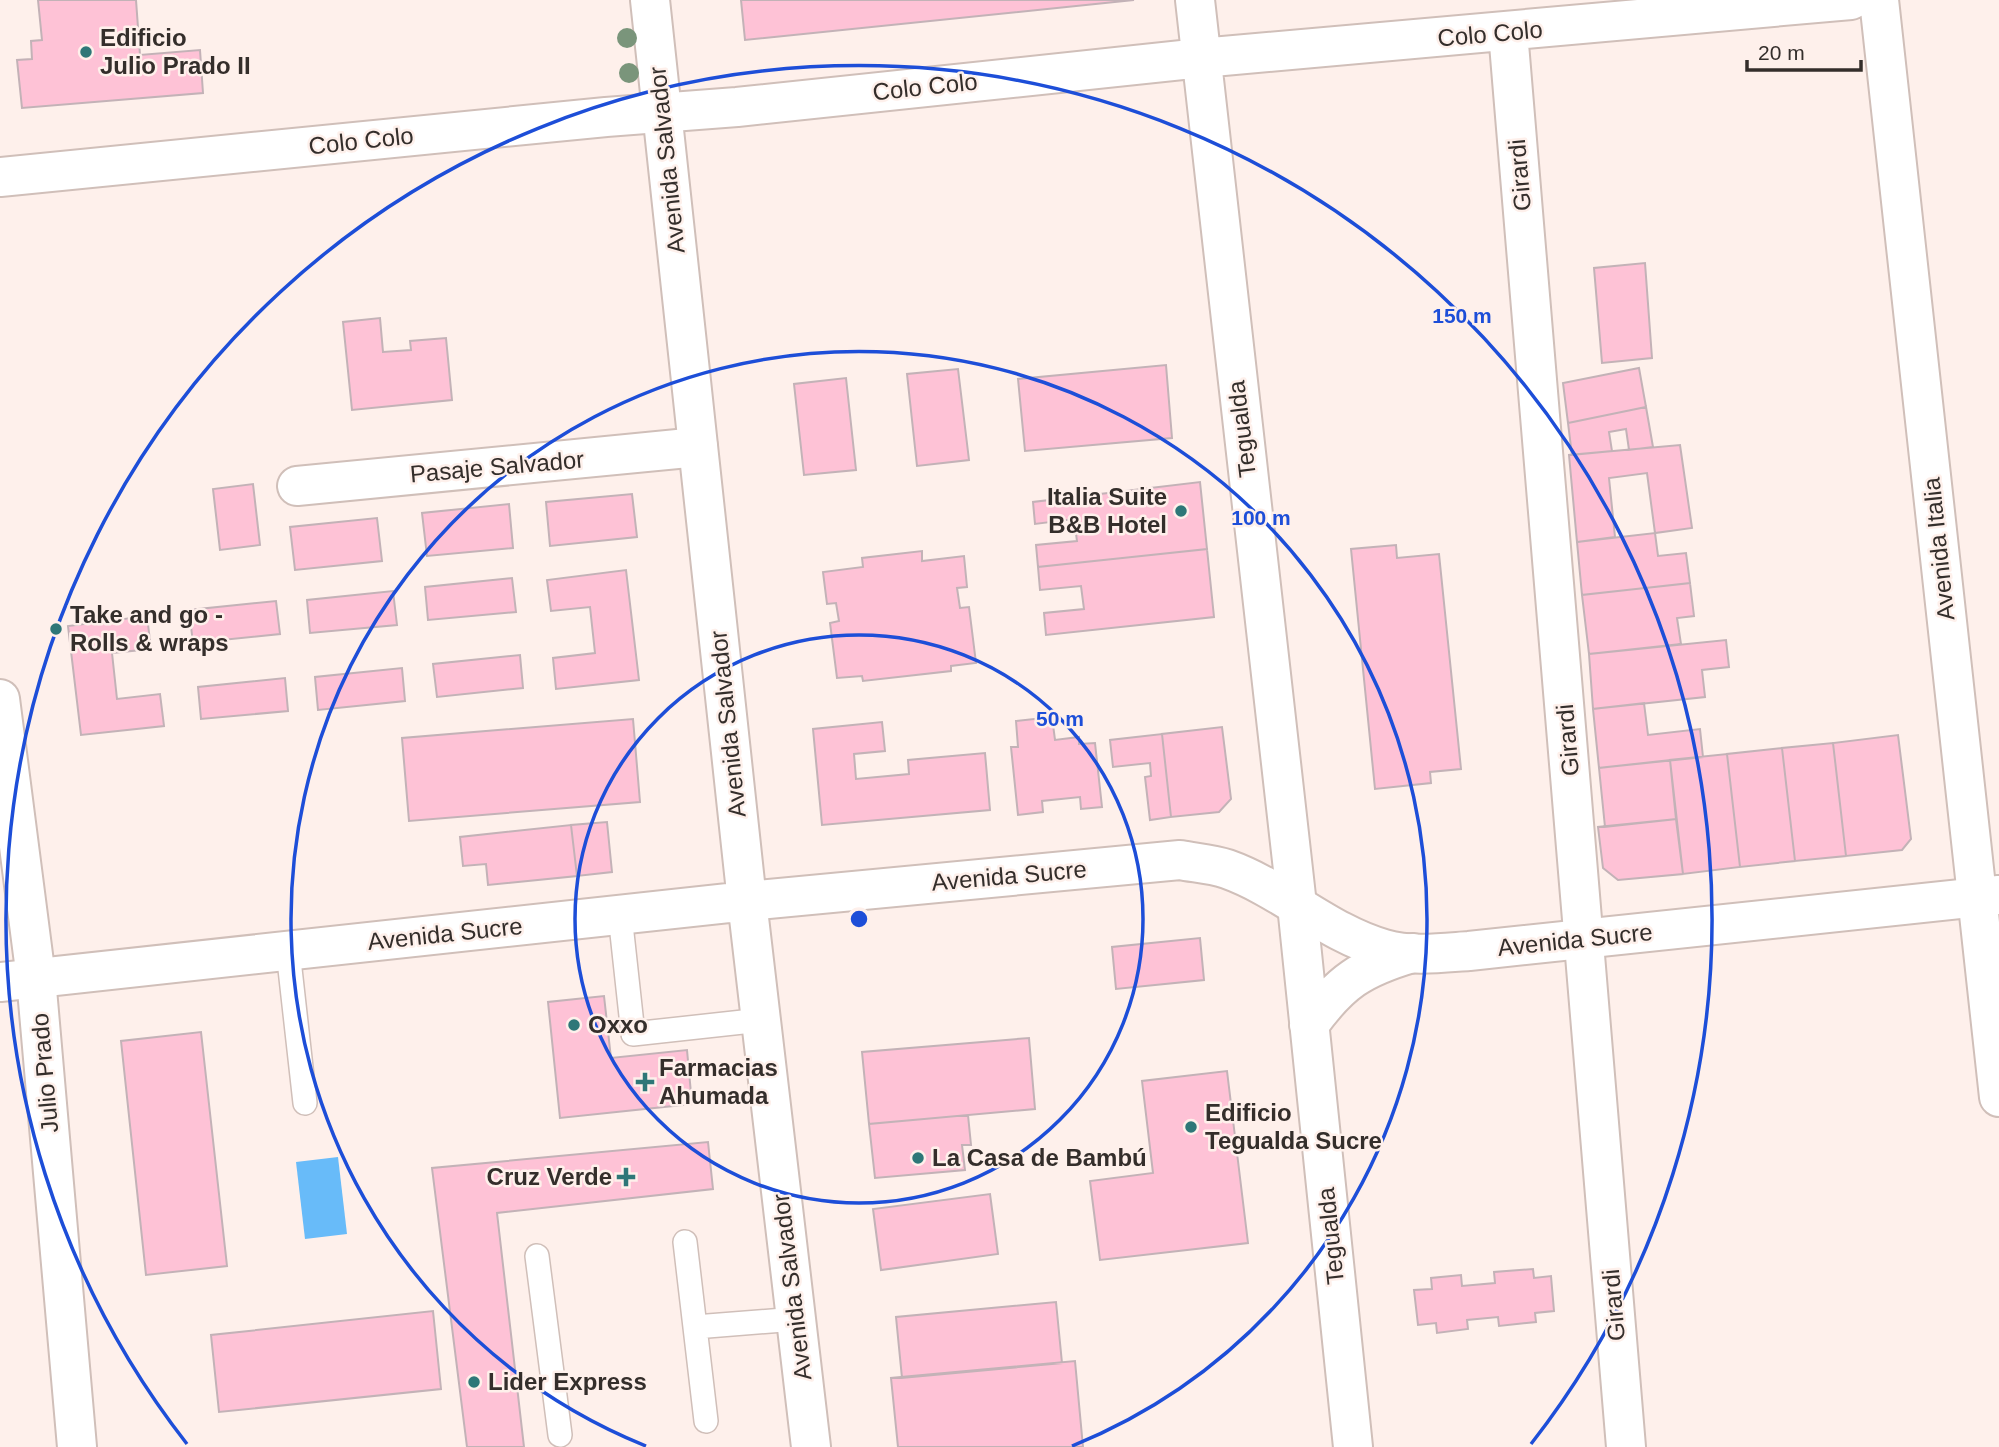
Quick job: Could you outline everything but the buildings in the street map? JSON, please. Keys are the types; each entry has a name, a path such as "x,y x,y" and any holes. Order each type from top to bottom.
{"street":[{"name":"Avenida Salvador","path":"650,0 747,901 811,1447"},
{"name":"Tegualda","path":"1195,0 1297,905 1353,1447"},
{"name":"Colo Colo","path":"0,177 662,112 737,107 1200,58 1851,0"},
{"name":"Avenida Italia","path":"1879,0 1988,897 1999,1097"},
{"name":"Girardi","path":"1508,32 1626,1447"},
{"name":"Pasaje Salvador","path":"297,486 698,447"},
{"name":"Julio Prado","path":"0,699 18,980 77,1447"},
{"name":"Avenida Sucre","path":"18,980 747,901 1180,860 1227,870 1259,883 1344,934 1388,950 1412,953 1469,951 1583,940 1988,897"},
{"path":"1309,1026 1328,999 1352,977 1381,962 1412,953"}],"lane":[{"path":"620,915 633,1034 761,1020"},
{"path":"288,951 306,1103"},
{"path":"685,1242 706,1421"},
{"path":"537,1256 560,1435"},
{"path":"695,1327 796,1319"}],"water":[{"path":"338,1157 347,1234 305,1239 296,1162"}],"place":[{"name":"Edificio Julio Prado II","path":"86,52"},
{"name":"Italia Suite B&B Hotel","path":"1181,511"},
{"name":"Take and go - Rolls & wraps","path":"56,629"},
{"name":"Oxxo","path":"574,1025"},
{"name":"Farmacias Ahumada","path":"645,1082"},
{"name":"Edificio Tegualda Sucre","path":"1191,1127"},
{"name":"La Casa de Bambú","path":"918,1158"},
{"name":"Cruz Verde","path":"626,1177"},
{"name":"Lider Express","path":"474,1382"}]}
